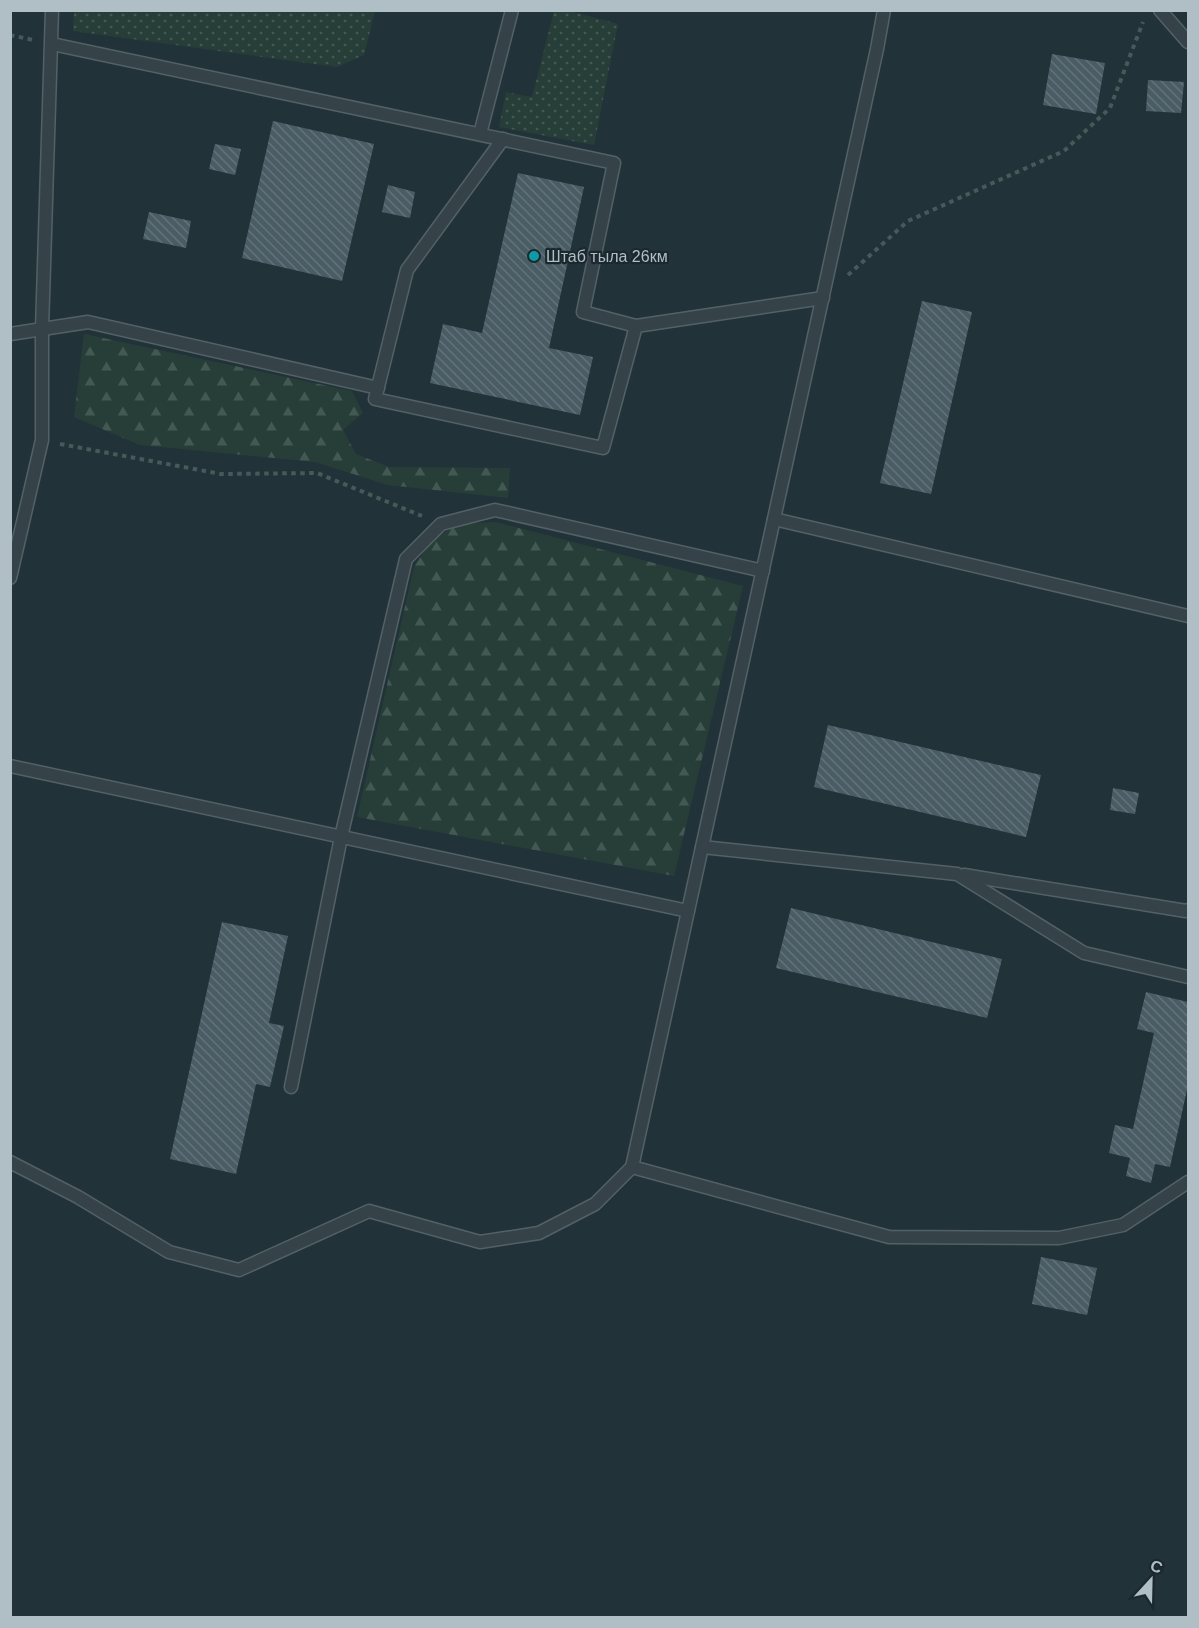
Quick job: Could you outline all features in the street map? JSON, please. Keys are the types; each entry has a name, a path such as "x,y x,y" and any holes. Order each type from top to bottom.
{"lane":[{"path":"10,578 42,440 42,329 52,10"},
{"path":"480,134 512,10"},
{"path":"10,1162 78,1197 169,1252 239,1270 369,1211 480,1242 539,1233 595,1204 632,1167 878,49 884,10"},
{"path":"1160,10 1188,42"},
{"path":"52,44 614,163 583,312 636,326 823,298"},
{"path":"503,139 407,270 375,399 603,448 636,326"},
{"path":"10,334 88,322 378,388"},
{"path":"291,1087 340,837 406,559 441,524 495,510 763,572"},
{"path":"774,519 1188,616"},
{"path":"10,766 688,911"},
{"path":"702,847 957,874 1188,910"},
{"path":"957,874 1084,953 1188,978"},
{"path":"632,1167 889,1237 1059,1238 1123,1225 1188,1182"}],"path":[{"path":"823,298 908,221 1064,151 1110,108 1144,21"},
{"path":"42,440 221,474 317,473 441,524"}],"green space":[{"path":"74,10 375,11 364,55 337,67 73,31"},
{"path":"554,11 570,11 618,24 594,145 499,127 506,92 532,97"},
{"path":"84,334 352,391 363,413 343,430 356,454 389,467 510,468 508,498 388,485 315,462 140,445 74,417"},
{"path":"495,522 743,586 674,876 357,817 414,567 433,538 461,524"}],"building":[{"path":"1052,54 1105,63 1096,114 1043,105"},
{"path":"1148,80 1184,82 1181,113 1146,111"},
{"path":"273,121 374,144 342,281 242,258"},
{"path":"215,144 241,149 235,175 209,169"},
{"name":"Штаб тыла 26км","path":"518,173 584,187 549,348 593,357 580,415 430,383 443,324 482,333"},
{"path":"388,185 415,192 410,218 382,212"},
{"path":"149,212 191,221 186,248 143,239"},
{"path":"922,301 972,312 931,494 880,483"},
{"path":"828,725 1041,775 1026,837 814,787"},
{"path":"1113,788 1139,793 1135,814 1110,810"},
{"path":"791,908 1002,959 987,1018 776,968"},
{"path":"222,922 288,936 269,1023 284,1026 270,1087 256,1084 236,1174 170,1159"},
{"path":"1146,992 1188,1002 1188,1085 1170,1167 1155,1164 1151,1183 1126,1176 1130,1158 1109,1153 1115,1125 1133,1129 1154,1033 1137,1029"},
{"path":"1041,1257 1097,1268 1087,1315 1032,1304"}],"place":[{"name":"Штаб тыла 26км","path":"534,256"}]}
